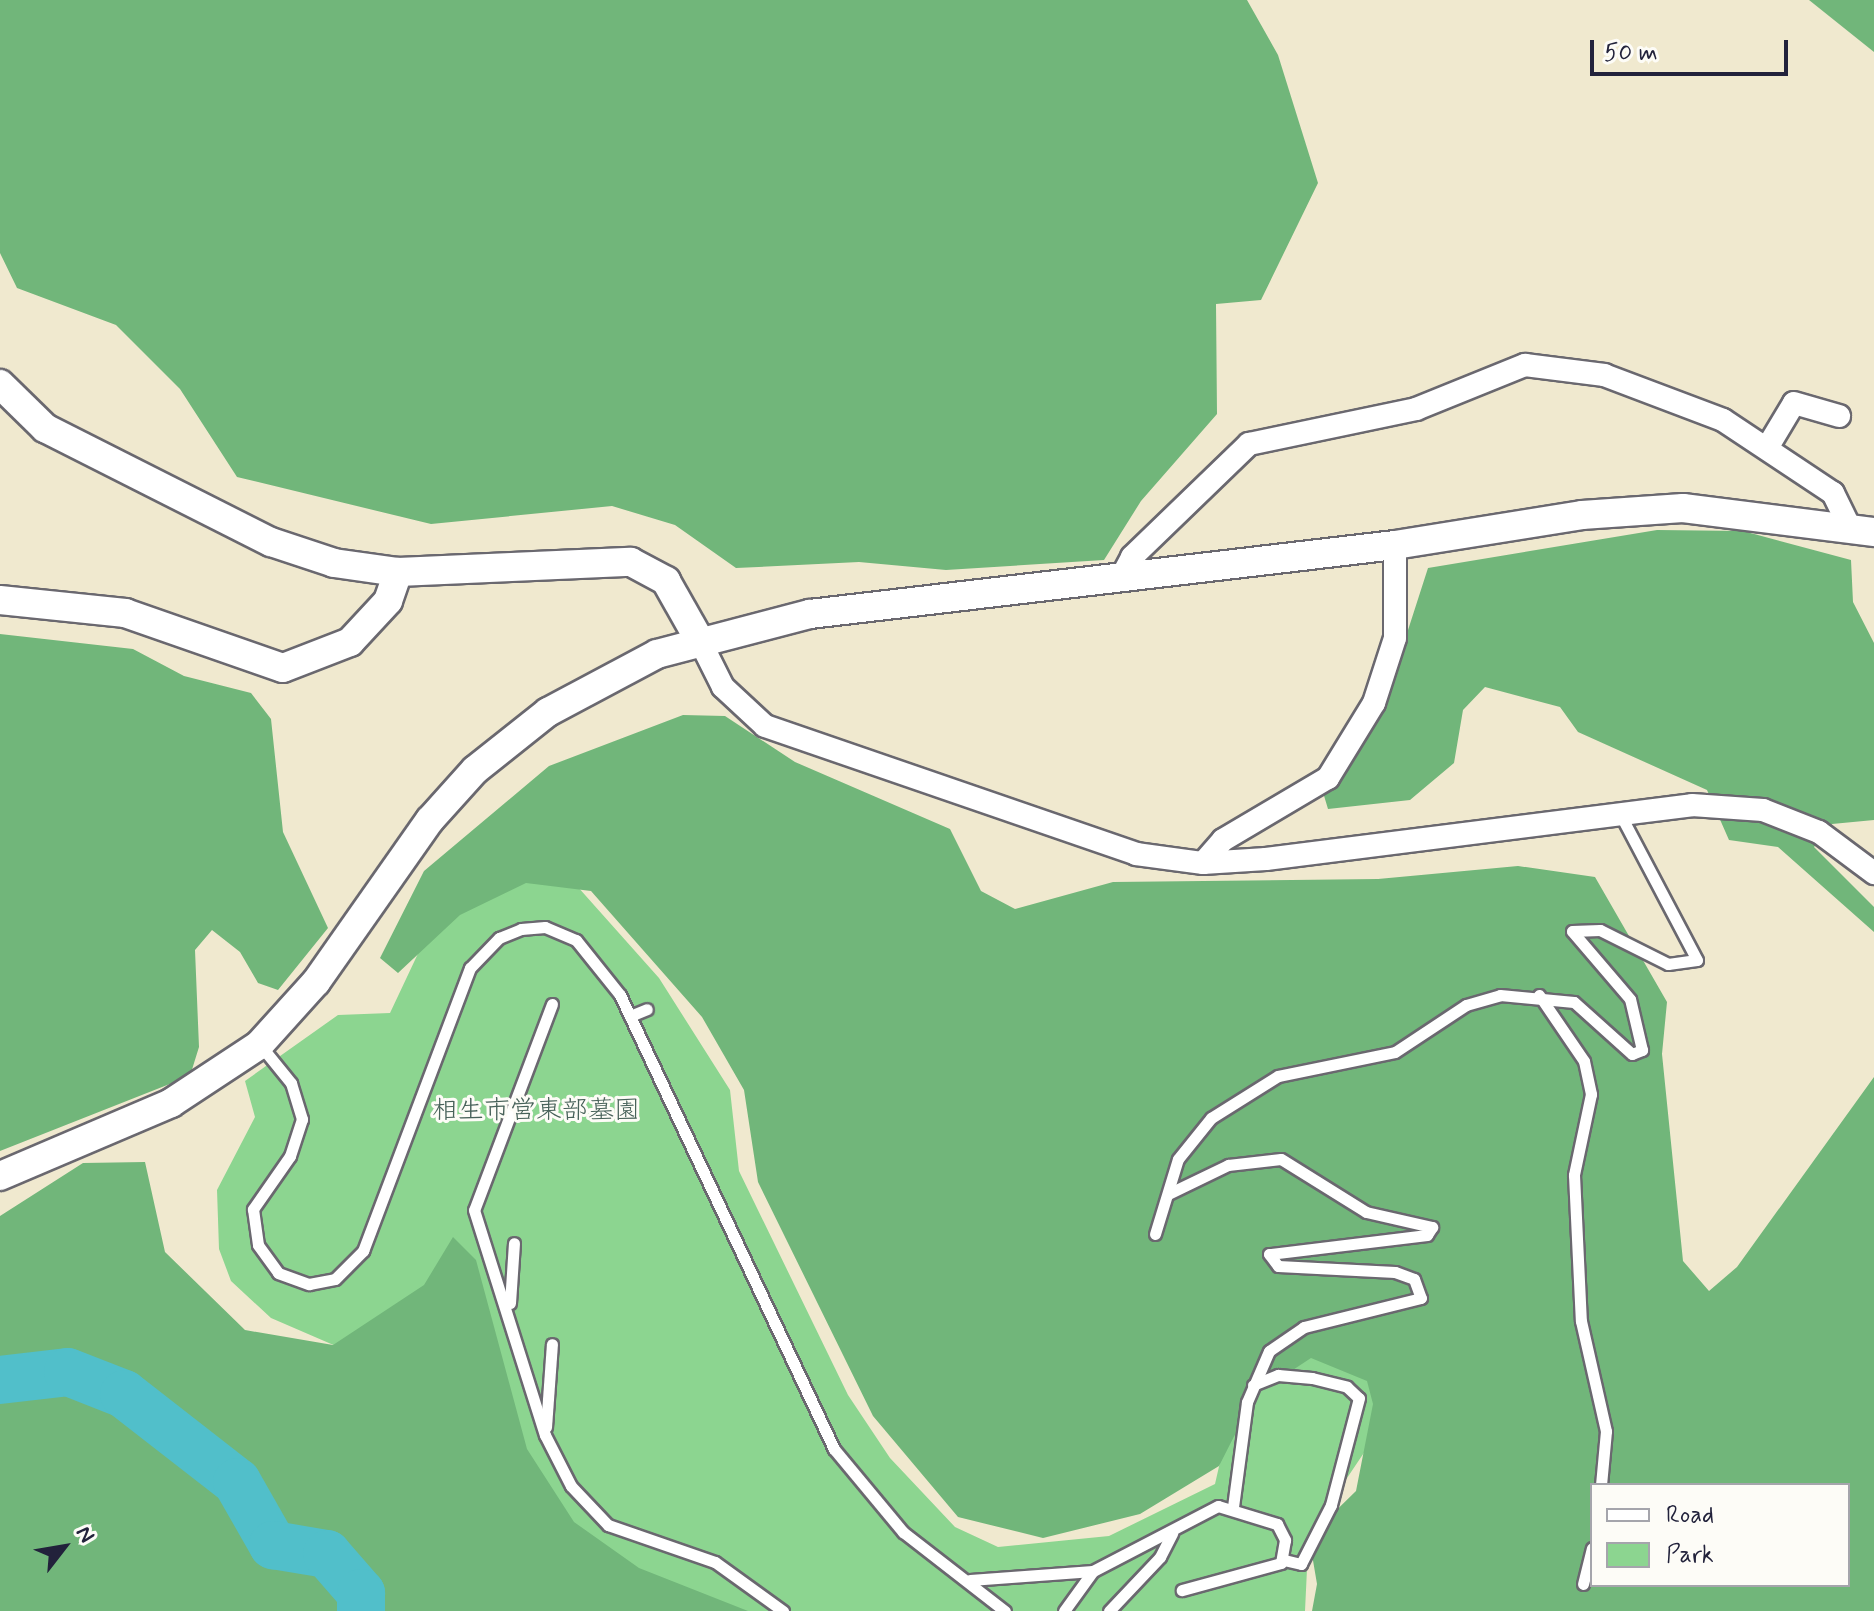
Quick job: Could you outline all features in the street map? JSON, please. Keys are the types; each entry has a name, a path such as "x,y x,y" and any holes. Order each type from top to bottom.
{"street":[{"path":"1121,578 1132,557 1249,444 1416,409 1525,365 1604,375 1723,420 1833,493 1862,530"},
{"path":"0,384 45,428 207,512 334,563 398,572 631,562 666,581 723,687 765,726 1136,854 1203,863 1618,811 1763,810 1819,832 1874,873"},
{"path":"1767,448 1794,403 1839,416"},
{"path":"0,1176 171,1103 259,1045 316,982 430,820 475,770 596,684 700,641 810,614 1395,545 1582,515 1683,508 1862,530"},
{"path":"1203,863 1223,840 1328,778 1374,703 1395,638 1395,545"},
{"path":"0,600 125,613 283,668 350,642 388,601 398,572"}],"lane":[{"path":"1155,1234 1178,1159 1211,1118 1278,1076 1395,1052 1466,1005 1539,995 1574,1002 1632,1054 1642,1050 1640,1024 1630,999 1572,931 1600,930 1668,964 1697,960 1618,811"},
{"path":"259,1045 291,1083 302,1119 290,1156 253,1209 258,1245 278,1273 309,1284 335,1279 363,1251 470,968 499,938 545,927 576,940 630,1016 834,1449 903,1532 970,1580 1005,1611"},
{"path":"1539,995 1584,1061 1591,1094 1574,1175 1581,1321 1606,1431 1601,1483"},
{"path":"552,1004 474,1210 510,1307 545,1435 571,1486 608,1525 715,1562 783,1611"},
{"path":"630,1016 647,1009"},
{"path":"1168,1194 1228,1165 1281,1159 1366,1212 1432,1227 1427,1235 1269,1254 1278,1266 1395,1272 1414,1279 1421,1298 1304,1327 1269,1351 1253,1385 1233,1507"},
{"path":"510,1307 514,1243"},
{"path":"545,1435 552,1344"},
{"path":"1182,1590 1283,1560 1301,1564 1331,1505 1359,1398 1347,1387 1312,1378 1278,1375 1253,1385"},
{"path":"970,1580 1093,1571 1218,1506 1233,1507 1277,1524 1283,1560"},
{"path":"1109,1611 1160,1557 1172,1532"},
{"path":"1583,1584 1590,1556"},
{"path":"1064,1611 1093,1571"}],"green space":[{"path":"0,0 1247,0 1278,55 1318,183 1261,300 1216,304 1217,414 1141,501 1104,560 946,570 859,562 736,568 675,525 612,506 431,524 237,477 180,389 116,325 17,288 0,253"},
{"path":"1809,0 1874,0 1874,52"},
{"path":"1657,530 1743,531 1851,560 1853,602 1874,643 1874,820 1832,824 1814,847 1874,907 1874,932 1778,847 1729,840 1707,790 1578,732 1560,707 1485,687 1463,710 1454,763 1410,800 1328,809 1322,789 1390,686 1428,568"},
{"path":"0,634 133,649 184,676 251,693 271,719 283,832 328,928 278,990 258,983 240,952 212,930 195,950 199,1047 190,1076 0,1151"},
{"path":"683,715 725,716 795,762 950,829 981,891 1015,909 1113,882 1378,879 1518,866 1595,877 1667,1002 1662,1054 1683,1261 1709,1291 1737,1267 1874,1077 1874,1611 1312,1611 1317,1584 1309,1537 1356,1491 1373,1404 1367,1381 1311,1358 1255,1395 1219,1466 1140,1514 1043,1538 958,1517 873,1416 758,1182 744,1090 702,1017 591,891 526,883 460,915 398,973 380,958 424,871 549,766"},
{"name":"相生市営東部墓園","path":"540,871 569,877 659,978 730,1090 739,1171 848,1395 890,1458 955,1527 998,1547 1109,1536 1215,1484 1244,1357 1323,1218 1392,1411 1343,1484 1307,1569 1305,1611 717,1611 593,1555 352,1353 271,1318 231,1281 219,1249 217,1190 255,1117 245,1081 338,1015 390,1013 431,926"},
{"path":"145,1162 165,1252 245,1330 333,1345 424,1285 453,1237 476,1260 527,1449 574,1522 639,1568 748,1611 0,1611 0,1216 83,1163"}],"waterway":[{"path":"0,1380 68,1372 124,1394 237,1482 273,1545 327,1554 361,1593 361,1611"}]}
